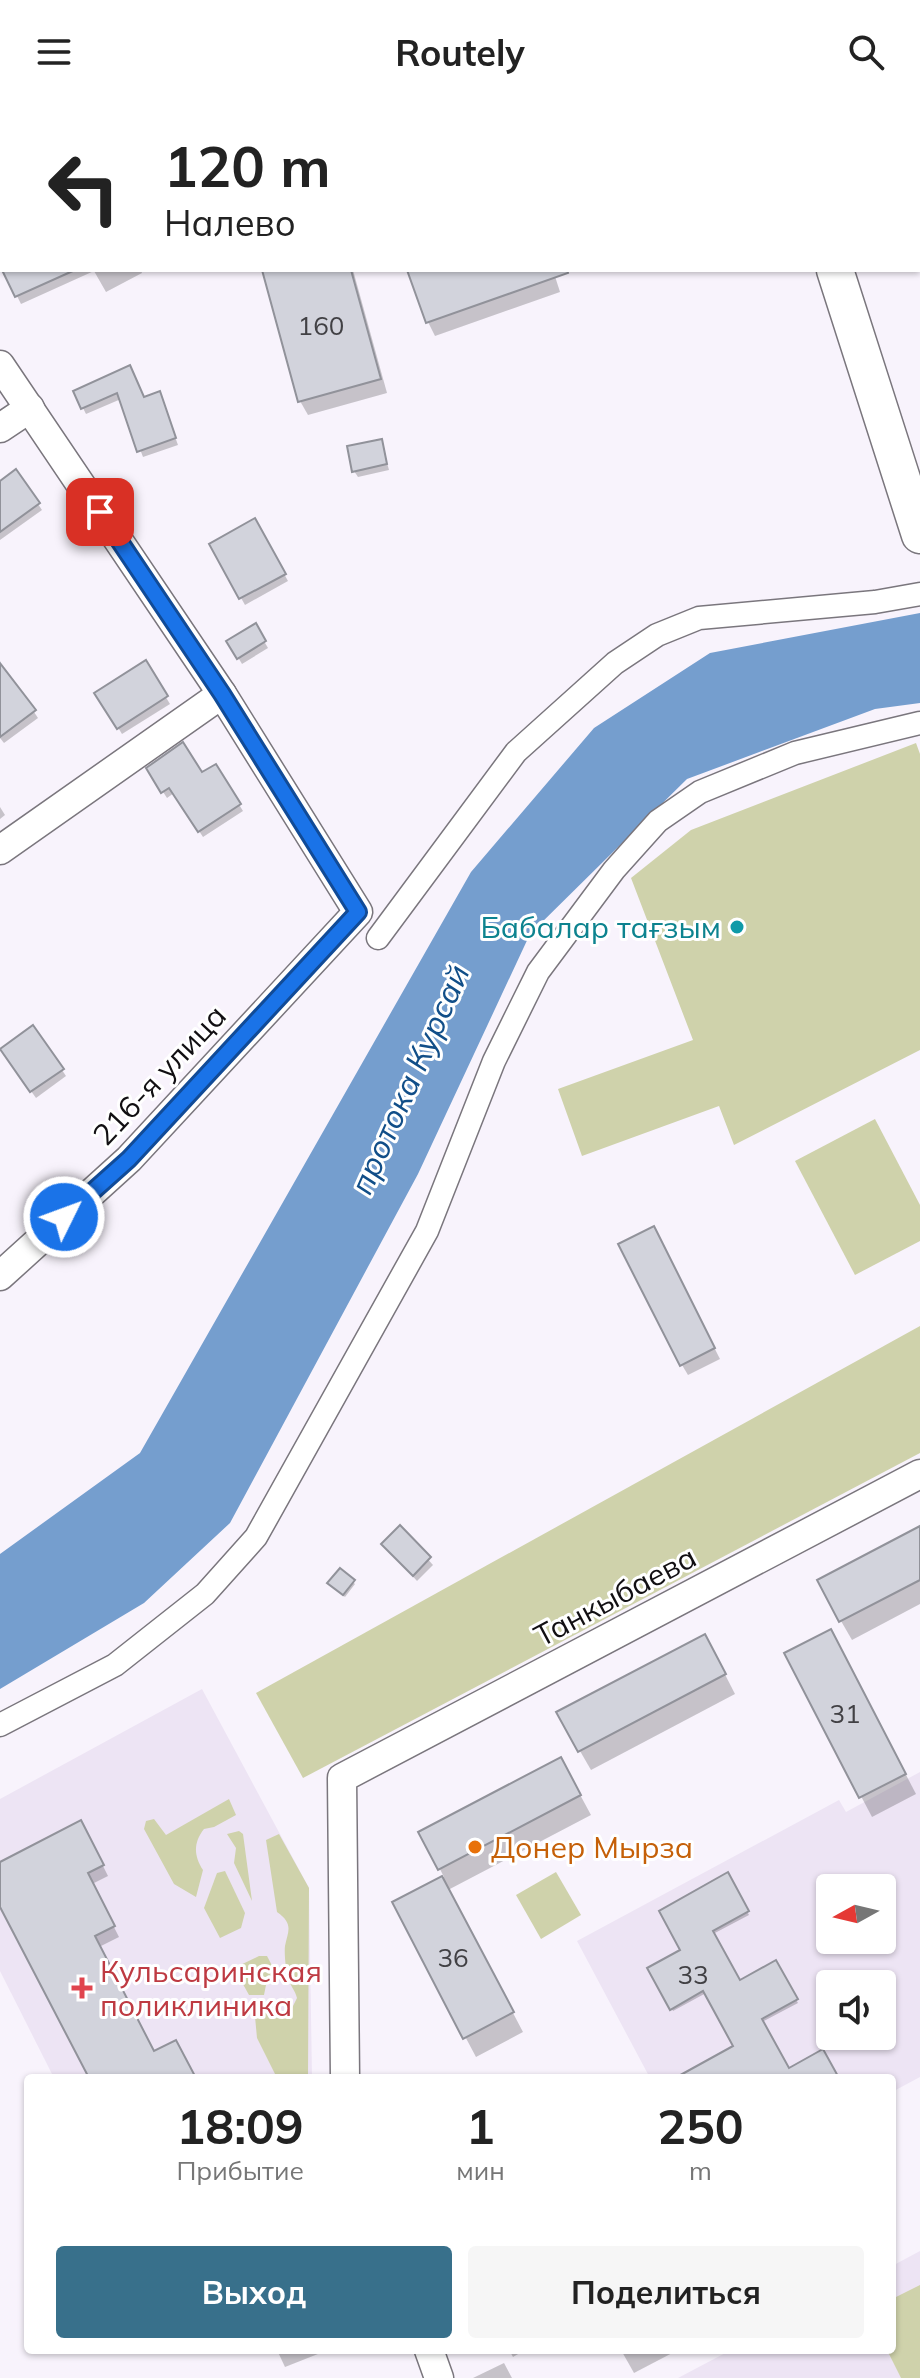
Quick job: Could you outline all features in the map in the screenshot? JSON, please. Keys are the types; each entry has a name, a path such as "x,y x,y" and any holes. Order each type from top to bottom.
{"street":[{"path":"836,272 920,535"},
{"path":"0,365 222,694 0,850"},
{"path":"0,428 30,408"},
{"path":"378,938 516,752 615,663 657,635 699,618 875,602 920,594"},
{"name":"216-я улица","path":"0,1276 129,1159 358,912 222,694"},
{"path":"0,1725 115,1665 205,1594 256,1537 427,1231 494,1061 538,972 614,870 658,821 700,792 795,753 920,723"},
{"name":"Танкыбаева","path":"345,2074 342,1778 920,1474"},
{"path":"430,2354 439,2378"}],"shaded area":[{"path":"202,1689 309,1888 312,2074 52,2074 0,1971 0,1799"},
{"path":"920,1772 920,2077 896,2090 896,2074 648,2074 577,1941 839,1800 846,1812"},
{"path":"920,2251 920,2378 678,2378 723,2354 896,2354 896,2264"}],"green space":[{"path":"916,743 920,754 920,1050 734,1145 719,1106 582,1156 558,1089 693,1040 631,878 691,830"},
{"path":"875,1119 920,1205 920,1241 855,1275 795,1161"},
{"path":"920,1326 920,1453 303,1778 256,1693"},
{"path":"229,1799 236,1815 204,1829 196,1844 196,1855 203,1870 196,1897 174,1884 144,1829 146,1821 154,1819 166,1835"},
{"path":"239,1831 243,1834 252,1901 234,1863 236,1848 227,1834"},
{"path":"279,1834 309,1888 308,2074 275,2074 257,2038 254,2006 272,2008 280,2013 292,2008 297,1998 286,1963 288,1924 277,1912 266,1840"},
{"path":"225,1871 245,1913 241,1928 220,1938 204,1908 217,1873"},
{"path":"556,1872 581,1915 541,1939 516,1895"},
{"path":"259,1956 267,1956 278,1977 266,1985 264,1995 249,1995 234,1968"},
{"path":"920,2285 920,2378 901,2378 889,2354 896,2354 896,2297"}],"water":[{"name":"протока Курсай","path":"920,613 920,703 875,709 687,779 530,934 418,1174 230,1523 144,1603 0,1689 0,1554 140,1453 471,872 594,728 710,653"}],"building":[{"path":"3,272 71,272 15,297"},
{"path":"263,272 352,272 381,379 298,402"},
{"path":"408,272 568,272 568,273 426,323"},
{"path":"130,365 144,397 160,391 176,438 137,452 117,393 81,409 73,391"},
{"path":"382,439 387,464 352,472 347,446"},
{"path":"16,469 40,503 0,532 0,481"},
{"path":"255,518 286,574 239,599 209,544"},
{"path":"256,623 266,641 237,659 226,641"},
{"path":"146,660 168,696 117,729 94,693"},
{"path":"0,663 36,710 0,737"},
{"path":"183,742 202,772 216,764 241,804 198,832 169,788 161,793 146,768"},
{"path":"33,1025 64,1069 30,1092 0,1049"},
{"path":"654,1226 715,1348 680,1366 618,1244"},
{"path":"400,1525 431,1557 413,1576 381,1544"},
{"path":"920,1526 920,1580 839,1622 817,1580"},
{"path":"340,1568 355,1580 343,1595 327,1583"},
{"path":"831,1629 906,1774 859,1798 784,1653"},
{"path":"705,1634 726,1674 578,1752 556,1712"},
{"path":"561,1757 581,1795 438,1870 418,1832"},
{"name":"Кульсаринская поликлиника","path":"81,1820 104,1865 88,1873 115,1926 95,1936 154,2051 176,2040 194,2074 87,2074 0,1907 0,1862"},
{"path":"728,1872 749,1911 713,1931 740,1980 776,1960 798,1999 762,2019 789,2068 824,2050 837,2074 682,2074 733,2046 703,1991 670,2010 647,1968 680,1950 659,1911"},
{"path":"442,1876 514,2012 463,2039 392,1902"}],"place":[{"name":"Бабалар тағзым","path":"737,927"},
{"name":"Донер Мырза","path":"475,1847"},
{"name":"Кульсаринская поликлиника","path":"82,1988"}],"route":[{"path":"64,1217 129,1159 358,912 222,694 100,512"}]}
